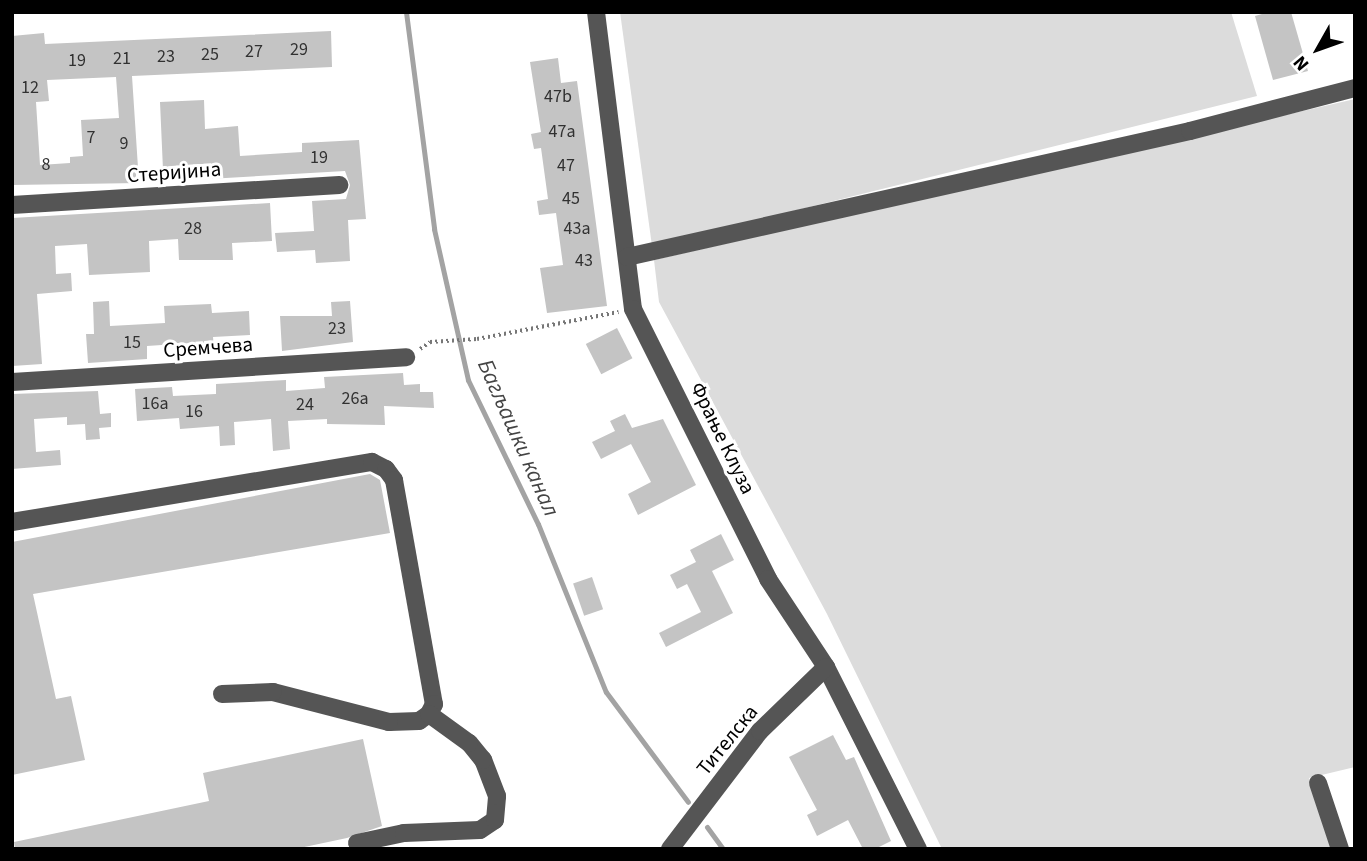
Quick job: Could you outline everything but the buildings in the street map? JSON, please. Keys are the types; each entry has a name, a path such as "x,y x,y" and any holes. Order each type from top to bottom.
{"street":[{"name":"Фрање Клуза","path":"596,12 633,309 768,579 826,667 918,849"},
{"path":"627,257 1190,131 1355,88"},
{"name":"Стеријина","path":"12,205 339,185"},
{"name":"Сремчева","path":"12,382 406,357"},
{"path":"12,522 372,462 380,465 394,480 434,704 429,714 419,721 389,722 273,692 222,694"},
{"name":"Тителска","path":"670,849 760,731 826,667"},
{"path":"356,843 404,833 480,830 495,820 497,796 483,760 468,743 429,714"},
{"path":"1318,783 1340,849"}],"path":[{"path":"430,342 477,339 633,309"}],"shaded area":[{"path":"620,12 1231,12 1257,96 652,246"},
{"path":"1355,99 1355,767 1309,778 1332,849 942,849 827,614 659,302 654,260"}],"waterway":[{"name":"Багљашки канал","path":"406,12 434,229 468,380 538,524 606,692 688,802"},
{"name":"Багљашки канал","path":"707,827 723,849"}]}
